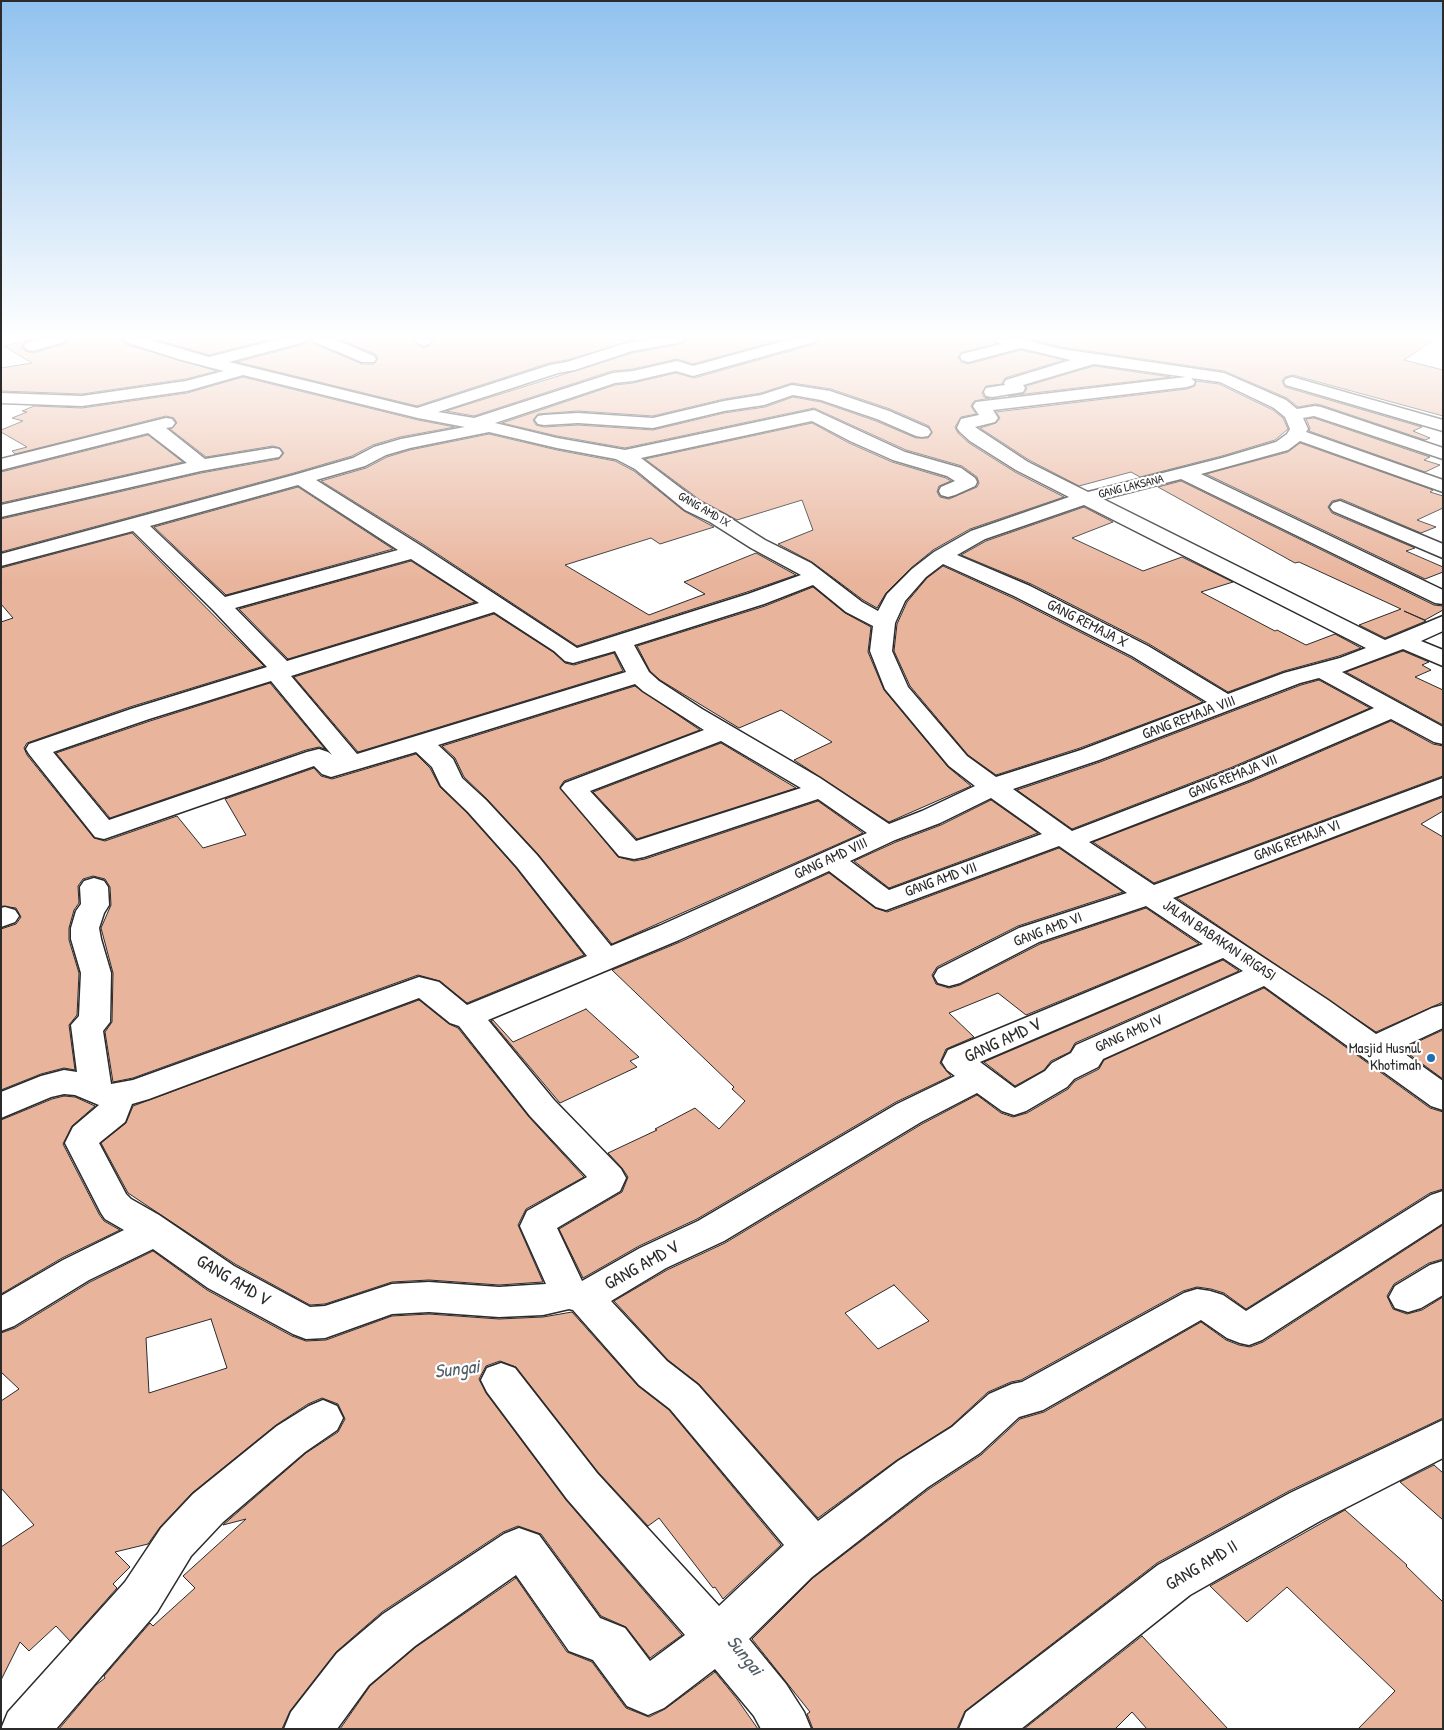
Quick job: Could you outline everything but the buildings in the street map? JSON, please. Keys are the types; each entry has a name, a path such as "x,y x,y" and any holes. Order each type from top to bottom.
{"street":[{"name":"GANG AMD IX","path":"457,420 624,456 641,465 692,506 718,518 758,544 804,567 854,607 884,623"},
{"path":"1,560 301,479 359,462 380,451 408,443 472,432 482,424 494,420"},
{"path":"544,420 555,420"},
{"path":"594,420 632,423 653,423 667,420"},
{"path":"624,456 792,420"},
{"path":"822,420 899,456 954,472 968,482 948,491"},
{"path":"904,420 944,427 966,428 969,432 1015,462 1085,498 1394,645 1443,659"},
{"path":"882,447 944,427 980,420"},
{"path":"1295,420 1299,430 1296,434 1443,486"},
{"path":"1341,420 1443,454"},
{"path":"1421,420 1443,426"},
{"path":"1,466 158,425 163,434 201,465"},
{"name":"GANG LAKSANA","path":"993,787 958,761 897,689 881,651 884,623 895,599 919,573 940,556 978,535 1085,498 1185,474 1282,446 1296,434"},
{"path":"1,510 201,465 274,453"},
{"path":"1185,474 1443,598"},
{"path":"301,479 562,646 573,656 756,599 815,577"},
{"path":"1340,507 1443,552"},
{"path":"136,523 221,605 280,672 352,764"},
{"path":"221,605 416,551"},
{"name":"GANG REMAJA X","path":"940,556 1022,591 1140,651 1227,704"},
{"path":"497,604 140,714 38,748 104,830 316,757 331,769 352,764 639,675"},
{"name":"GANG REMAJA VIII","path":"993,787 1090,755 1320,669 1348,663 1443,623"},
{"path":"620,642 628,652 639,675 651,686 722,732 820,790 886,834"},
{"path":"1320,669 1443,737"},
{"name":"GANG REMAJA VII","path":"1066,838 1240,776 1377,716 1395,710"},
{"path":"722,732 574,788 629,850 634,851 820,790"},
{"path":"420,742 444,764 450,781 477,806 527,861 606,960"},
{"name":"GANG REMAJA VI","path":"1152,896 1443,786"},
{"name":"GANG AMD VIII","path":"468,1016 669,934 886,834 931,817 993,787"},
{"name":"JALAN BABAKAN IRIGASI","path":"993,787 1316,1007 1443,1098"},
{"name":"GANG AMD VII","path":"831,859 886,901 1066,838"},
{"path":"94,888 96,905 90,911 85,928 86,940 96,973 94,1022 87,1024 87,1032 107,1093"},
{"name":"GANG AMD VI","path":"949,976 1029,935 1132,900 1152,896"},
{"name":"GANG AMD V","path":"107,1093 113,1113 85,1136 82,1142 112,1203 118,1209 155,1231 221,1277 306,1322 325,1322 392,1299 429,1297 499,1302 577,1296 711,1231 909,1113 980,1078 958,1062 959,1058 1202,957 1225,945"},
{"name":"GANG AMD IV","path":"980,1078 1014,1103 1056,1079 1063,1071 1087,1058 1087,1053 1266,973"},
{"path":"1,1106 41,1088 64,1082 82,1084 107,1093 137,1091 419,987 428,989 461,1016 468,1016 542,1108 609,1178 608,1182 540,1221 538,1226 577,1296 653,1373 684,1397 815,1549"},
{"path":"1373,1048 1443,1015"},
{"path":"308,1729 353,1669 399,1630 519,1548 524,1549 585,1635 609,1644 645,1692 648,1692 722,1634 797,1562 913,1474 966,1440 1003,1406 1012,1401 1029,1398 1197,1304 1210,1306 1240,1327 1249,1329 1443,1205"},
{"path":"1,1315 76,1270 155,1231"},
{"path":"1408,1297 1443,1276"},
{"path":"500,1380 582,1486 722,1634 770,1700 788,1729"},
{"path":"25,1729 141,1597 176,1542 208,1508 291,1439 323,1418"},
{"name":"GANG AMD II","path":"983,1729 1174,1580 1305,1507 1443,1438"}],"place":[{"name":"Masjid Husnul Khotimah","path":"1431,1058"}],"water label":[{"name":"Sungai","path":"457,1370"},
{"name":"Sungai","path":"744,1656"}]}
